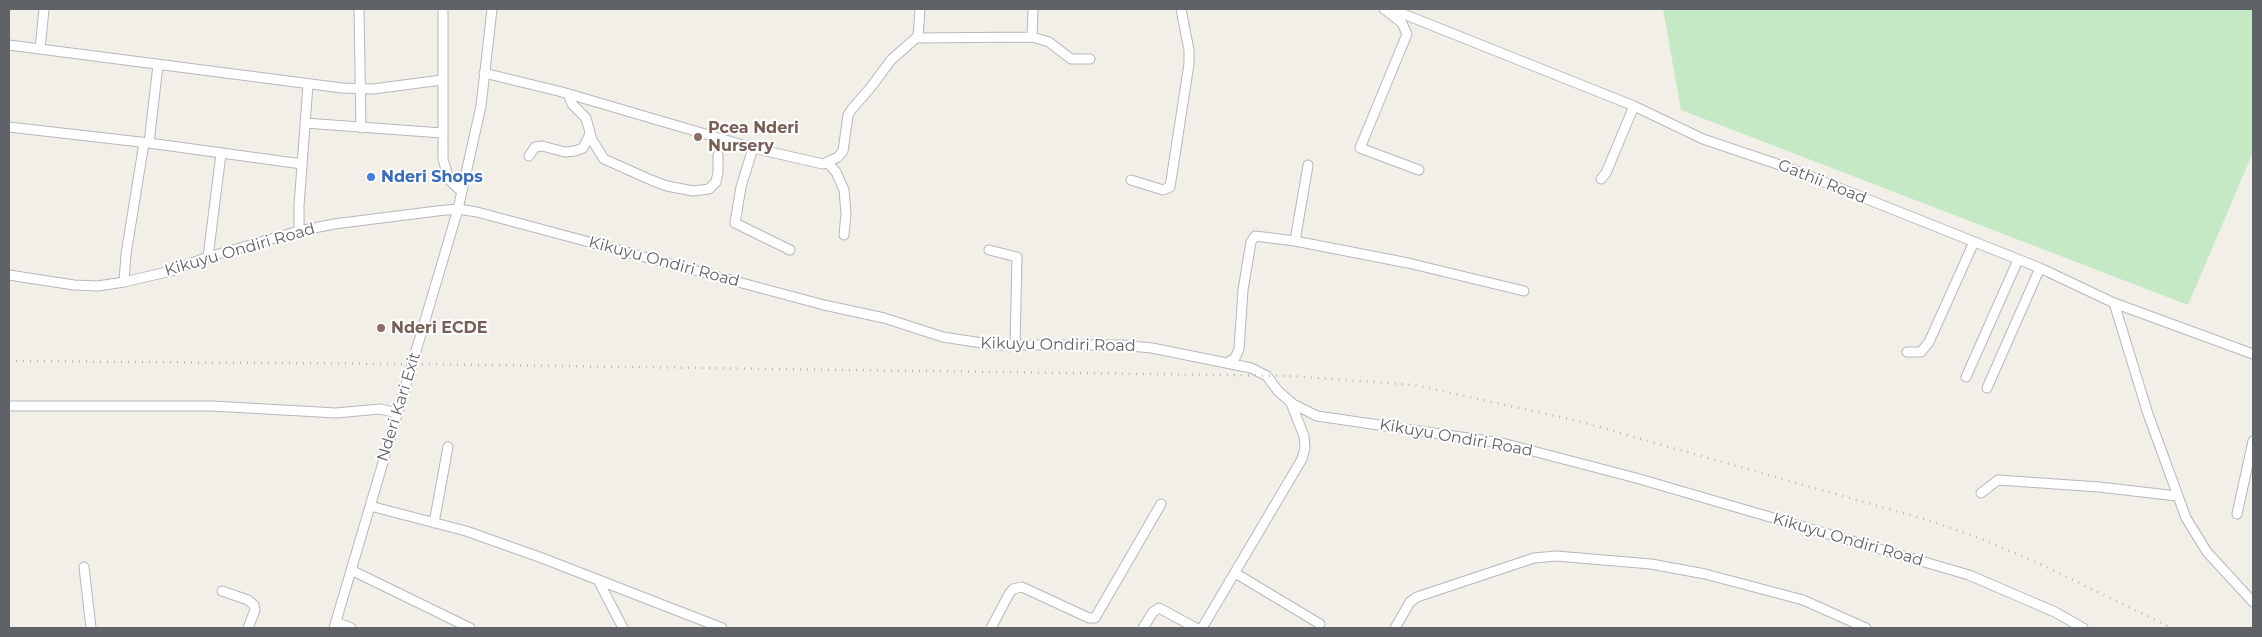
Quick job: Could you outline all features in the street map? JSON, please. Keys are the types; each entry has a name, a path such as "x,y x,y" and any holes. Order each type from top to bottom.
{"street":[{"path":"40,49 44,9"},
{"path":"359,9 362,89 361,128"},
{"path":"443,9 442,134 445,170 449,180 461,191"},
{"name":"Nderi Kari Exit","path":"335,625 458,209 478,119 492,9"},
{"path":"918,37 920,9"},
{"path":"1032,37 1033,9"},
{"path":"1131,180 1163,190 1170,187 1189,64 1189,50 1182,9"},
{"path":"1384,9 1402,23 1406,28 1407,34 1360,148 1419,170"},
{"name":"Gathii Road","path":"1391,9 1634,106 1703,139 1789,168 2040,268 2114,303 2253,354"},
{"path":"484,73 568,94 753,148 818,164 828,163 838,157 843,151 848,115 891,60 918,37 1032,37 1049,42 1071,59 1090,60"},
{"path":"9,45 308,85 362,89 442,80"},
{"path":"124,282 126,254 158,65"},
{"path":"299,231 308,85"},
{"path":"568,94 572,104 586,118 590,134 600,154 609,162 667,186 694,191 709,189 716,182 718,156"},
{"path":"1601,179 1606,173 1634,106"},
{"path":"305,123 442,134"},
{"path":"9,127 302,164"},
{"path":"529,156 535,147 542,146 565,152 575,151 583,148 590,134"},
{"path":"753,148 741,187 735,223 790,250"},
{"path":"208,257 221,154"},
{"path":"828,163 836,172 844,190 846,214 844,235"},
{"path":"1295,241 1308,165"},
{"name":"Kikuyu Ondiri Road","path":"9,275 74,285 98,286 171,271 208,257 299,231 334,224 458,209 486,214 815,302 884,318 943,337 986,345 1137,346 1175,351 1259,371 1267,376 1278,391 1291,402 1317,416 1502,443 1645,480 1968,575 2055,612 2082,628"},
{"path":"1227,363 1235,358 1239,349 1243,290 1252,238 1259,236 1408,263 1524,291"},
{"path":"1907,352 1922,352 1930,342 1974,242"},
{"path":"989,250 1017,257 1015,345"},
{"path":"1966,377 2018,260"},
{"path":"1987,388 2040,268"},
{"path":"2114,303 2148,414 2186,518 2201,544 2253,602"},
{"path":"1202,628 1293,474 1305,448 1304,436 1291,402"},
{"path":"9,406 212,406 318,412 380,409 397,413"},
{"path":"2237,514 2253,441"},
{"path":"434,523 448,447"},
{"path":"1981,493 1998,480 2099,487 2177,496"},
{"path":"991,628 1009,594 1013,589 1022,587 1089,618 1095,618 1160,504"},
{"path":"370,506 474,534 722,628"},
{"path":"1395,628 1410,602 1417,597 1534,558 1556,556 1651,564 1705,574 1790,596 1829,610 1866,628"},
{"path":"84,567 91,628"},
{"path":"351,570 470,628"},
{"path":"1235,573 1320,624"},
{"path":"598,580 623,628"},
{"path":"222,591 248,600 254,605 255,610 248,628"},
{"path":"1143,628 1153,612 1159,608 1196,628"},
{"path":"335,625 351,628"}],"green space":[{"path":"1663,9 2253,9 2253,152 2188,305 1681,110"}],"railway":[{"path":"9,361 412,364 1292,376 1414,385 1574,420 1931,521 1984,540 2038,563 2172,628"}],"place":[{"name":"Pcea Nderi Nursery","path":"698,137"},
{"name":"Nderi Shops","path":"371,177"},
{"name":"Nderi ECDE","path":"381,328"}]}
